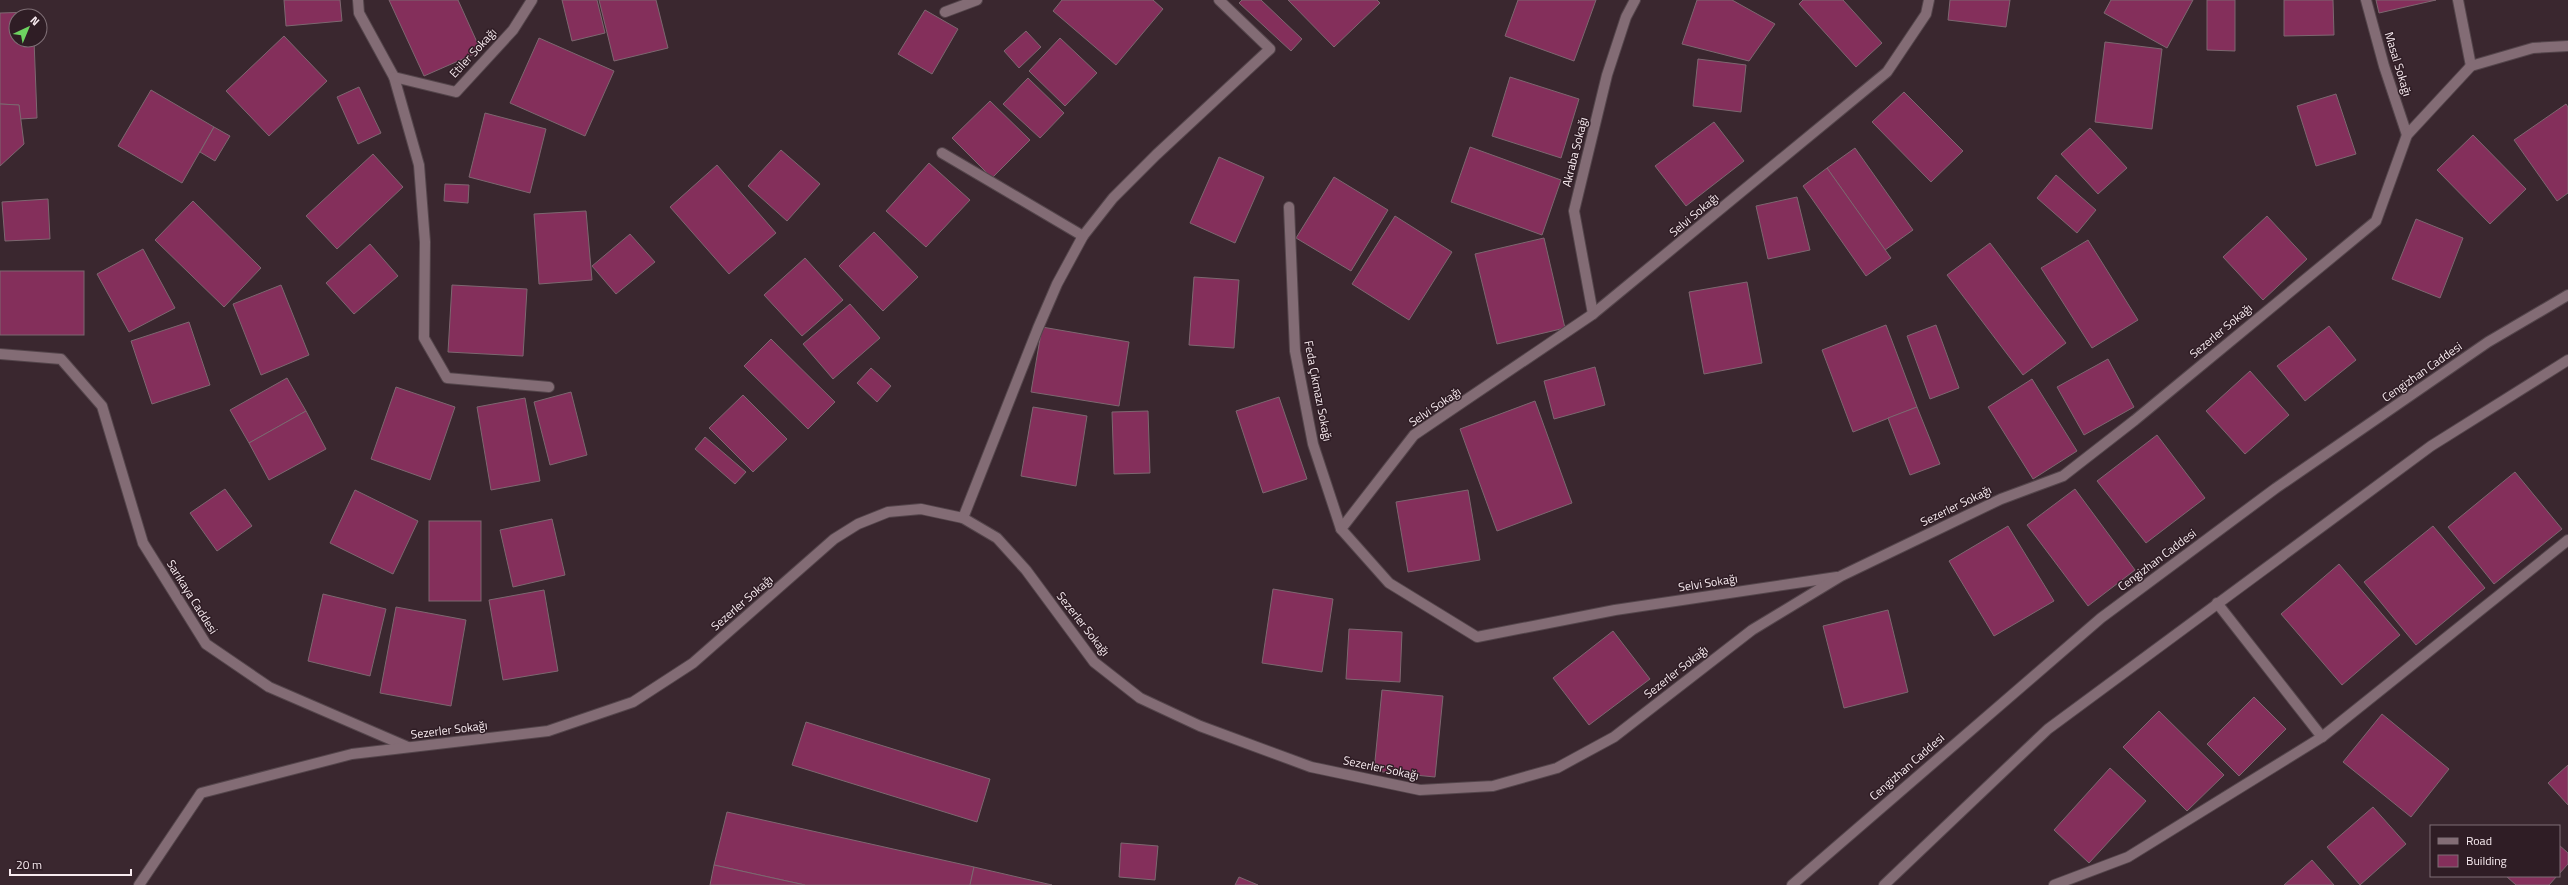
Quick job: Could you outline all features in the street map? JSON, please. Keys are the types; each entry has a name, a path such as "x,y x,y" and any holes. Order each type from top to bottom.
{"street":[{"path":"358,0 359,13 394,77 419,165 425,242 424,338 447,378 549,387"},
{"name":"Etiler Sokağı","path":"394,77 456,92 513,30 532,0"},
{"path":"945,12 977,0"},
{"path":"963,518 1038,328 1057,284 1083,236 1113,198 1156,155 1270,49 1219,0"},
{"name":"Akraba Sokağı","path":"1593,314 1574,211 1607,75 1626,17 1635,0"},
{"name":"Selvi Sokağı","path":"1841,576 1615,610 1477,637 1389,583 1341,529 1414,436 1593,314 1887,72 1926,14 1929,0"},
{"name":"Masal Sokağı","path":"2366,0 2384,66 2407,135"},
{"path":"2458,0 2471,66 2533,48 2568,46"},
{"name":"Sezerler Sokağı","path":"139,885 201,793 352,754 548,731 633,702 693,664 834,539 858,524 888,512 921,509 963,518 998,538 1026,570 1094,662 1140,698 1200,726 1311,767 1420,790 1493,786 1557,768 1614,737 1752,630 1841,576 2001,499 2063,476 2376,221 2407,135 2471,66"},
{"path":"942,153 1083,236"},
{"name":"Feda Çıkmazı Sokağı","path":"1289,207 1295,351 1313,444 1341,529"},
{"name":"Cengizhan Caddesi","path":"1792,885 2101,618 2276,488 2488,342 2568,295"},
{"name":"Sarıkaya Caddesi","path":"0,354 61,359 102,406 143,543 206,644 268,687 410,748"},
{"path":"1884,885 2048,729 2431,446 2568,360"},
{"path":"2054,885 2128,857 2322,737 2568,540"},
{"path":"2217,603 2322,737"}],"building":[{"path":"284,0 340,0 342,21 286,26"},
{"path":"389,0 458,0 481,51 424,76"},
{"path":"562,0 597,0 605,33 572,41"},
{"path":"599,0 656,0 668,48 614,61"},
{"path":"1062,0 1153,0 1163,9 1116,65 1053,11"},
{"path":"1242,0 1261,0 1302,39 1291,51 1239,3"},
{"path":"1288,0 1377,0 1380,3 1334,47"},
{"path":"1518,0 1596,0 1574,61 1505,36"},
{"path":"1697,0 1732,0 1775,24 1749,61 1682,44"},
{"path":"1803,0 1843,0 1882,43 1856,67 1799,4"},
{"path":"1950,0 2010,0 2006,27 1948,20"},
{"path":"2111,0 2193,0 2167,48 2104,13"},
{"path":"2207,0 2235,0 2235,51 2207,50"},
{"path":"2284,0 2333,0 2334,35 2284,36"},
{"path":"2376,0 2436,0 2379,13"},
{"path":"925,10 958,29 932,74 898,54"},
{"path":"0,13 8,13 8,48 34,48 37,118 20,119 19,105 0,104"},
{"path":"1026,31 1041,47 1019,68 1004,51"},
{"path":"284,36 327,81 269,136 226,91"},
{"path":"539,38 614,71 585,136 510,103"},
{"path":"1060,38 1097,73 1065,106 1029,71"},
{"path":"2105,42 2162,49 2152,129 2095,122"},
{"path":"1698,59 1746,65 1741,112 1693,106"},
{"path":"1510,77 1579,99 1561,158 1492,136"},
{"path":"1028,78 1064,113 1040,138 1003,104"},
{"path":"359,87 381,133 358,144 337,97"},
{"path":"151,90 214,127 182,183 118,146"},
{"path":"1904,92 1963,151 1931,182 1872,122"},
{"path":"2336,94 2356,154 2316,166 2297,106"},
{"path":"990,101 1030,140 992,178 952,138"},
{"path":"0,104 19,105 24,144 0,166"},
{"path":"2566,104 2568,107 2568,193 2557,201 2514,140"},
{"path":"485,113 546,129 530,193 469,177"},
{"path":"1714,122 1744,161 1686,206 1655,166"},
{"path":"214,127 230,136 215,161 200,152"},
{"path":"2090,128 2127,168 2098,194 2061,154"},
{"path":"2473,135 2526,189 2490,224 2437,170"},
{"path":"1470,147 1561,180 1542,235 1451,202"},
{"path":"1855,148 1913,230 1885,250 1827,168"},
{"path":"781,150 820,184 787,221 748,186"},
{"path":"373,154 403,187 337,249 306,216"},
{"path":"1219,157 1264,177 1235,243 1190,223"},
{"path":"929,163 970,200 926,247 886,211"},
{"path":"717,165 776,233 729,274 670,207"},
{"path":"1827,168 1891,258 1866,276 1803,186"},
{"path":"2056,175 2096,210 2077,233 2037,198"},
{"path":"1334,177 1388,210 1351,271 1296,238"},
{"path":"445,184 469,185 468,203 444,201"},
{"path":"1797,197 1810,250 1768,259 1756,206"},
{"path":"48,199 50,239 5,241 2,202"},
{"path":"193,201 261,268 224,307 155,240"},
{"path":"586,211 592,280 539,284 534,214"},
{"path":"1395,216 1452,252 1409,320 1352,284"},
{"path":"2267,216 2307,259 2263,300 2223,257"},
{"path":"2416,219 2463,238 2440,298 2392,279"},
{"path":"874,232 918,277 883,311 839,266"},
{"path":"630,234 655,262 616,294 592,266"},
{"path":"1544,238 1565,328 1497,344 1475,254"},
{"path":"2088,240 2138,320 2092,348 2041,268"},
{"path":"1990,243 2066,343 2023,375 1947,275"},
{"path":"370,244 398,276 354,314 326,283"},
{"path":"143,249 175,308 129,332 97,274"},
{"path":"805,258 843,300 802,336 764,295"},
{"path":"0,271 84,271 84,335 0,335"},
{"path":"1194,277 1239,280 1234,348 1189,345"},
{"path":"1747,282 1762,363 1704,374 1689,292"},
{"path":"281,285 309,355 261,375 233,304"},
{"path":"452,285 527,289 523,356 448,352"},
{"path":"850,304 880,338 833,379 803,344"},
{"path":"189,322 210,385 152,404 131,341"},
{"path":"1886,325 1917,407 1853,432 1822,350"},
{"path":"1936,325 1959,388 1930,399 1907,336"},
{"path":"2329,326 2356,360 2305,401 2277,366"},
{"path":"1042,327 1129,342 1119,406 1031,392"},
{"path":"771,339 835,402 808,429 744,366"},
{"path":"2108,359 2134,407 2084,435 2057,387"},
{"path":"1595,367 1605,405 1554,419 1544,381"},
{"path":"871,368 891,386 877,402 857,383"},
{"path":"2250,371 2289,415 2245,454 2206,411"},
{"path":"287,378 306,411 249,443 230,410"},
{"path":"2032,379 2077,451 2033,479 1988,407"},
{"path":"396,387 455,407 430,480 371,459"},
{"path":"571,392 587,455 550,465 534,402"},
{"path":"743,395 787,439 753,472 709,428"},
{"path":"1279,397 1307,479 1263,493 1236,411"},
{"path":"525,398 540,481 491,490 477,407"},
{"path":"1535,401 1572,503 1497,531 1460,429"},
{"path":"1033,407 1087,416 1076,486 1021,476"},
{"path":"1917,407 1940,464 1910,475 1888,418"},
{"path":"306,411 326,449 269,480 249,443"},
{"path":"1148,411 1150,473 1114,474 1112,412"},
{"path":"2157,435 2205,498 2146,543 2097,481"},
{"path":"705,437 746,472 735,484 695,449"},
{"path":"2515,472 2562,529 2494,584 2448,527"},
{"path":"225,489 252,526 217,551 190,513"},
{"path":"2075,489 2135,570 2088,606 2027,525"},
{"path":"355,490 418,521 393,574 330,543"},
{"path":"1468,490 1480,560 1408,572 1396,502"},
{"path":"552,519 565,575 513,587 500,530"},
{"path":"429,521 481,521 481,601 429,601"},
{"path":"2008,526 2054,601 1994,636 1949,561"},
{"path":"2433,526 2485,588 2416,645 2364,582"},
{"path":"2339,564 2400,635 2342,685 2281,614"},
{"path":"1273,589 1333,599 1322,672 1262,663"},
{"path":"544,590 558,671 503,680 489,600"},
{"path":"323,594 386,609 370,676 308,661"},
{"path":"396,607 466,620 451,706 380,693"},
{"path":"1888,610 1908,692 1844,708 1823,626"},
{"path":"1349,629 1402,632 1400,682 1346,679"},
{"path":"1613,631 1650,679 1589,725 1553,678"},
{"path":"1382,690 1443,696 1435,777 1374,771"},
{"path":"2254,697 2286,729 2239,776 2207,744"},
{"path":"2159,711 2224,775 2187,811 2123,747"},
{"path":"2382,714 2449,769 2411,817 2343,762"},
{"path":"806,722 990,779 977,822 792,765"},
{"path":"2568,765 2568,805 2548,783"},
{"path":"2110,768 2146,801 2089,863 2054,830"},
{"path":"2373,807 2406,844 2360,885 2327,847"},
{"path":"727,812 974,867 970,885 805,885 714,865"},
{"path":"1121,843 1158,846 1155,880 1119,877"},
{"path":"2560,846 2568,853 2568,864 2560,873"},
{"path":"2312,860 2334,885 2284,885"},
{"path":"714,865 805,885 710,885"},
{"path":"974,867 1052,885 970,885"},
{"path":"1239,877 1258,885 1235,885"},
{"path":"2507,877 2556,877 2549,885 2516,885"}]}
